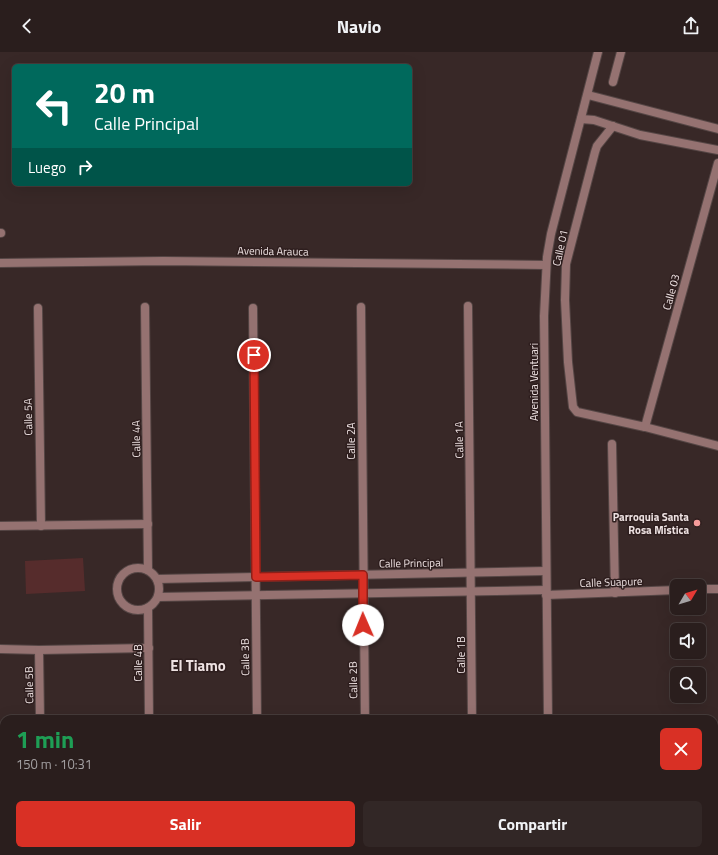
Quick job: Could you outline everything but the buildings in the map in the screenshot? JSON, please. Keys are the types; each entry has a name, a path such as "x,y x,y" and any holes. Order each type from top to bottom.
{"street":[{"name":"Avenida Ventuari","path":"548,715 544,316 546,265 551,234 598,52"},
{"path":"613,82 621,52"},
{"path":"588,95 718,129"},
{"path":"581,119 594,120 640,135 718,150"},
{"name":"Calle 01","path":"613,126 597,146 566,264 565,300 568,362 573,407 576,412 645,428"},
{"name":"Calle 03","path":"645,428 718,163"},
{"name":"Avenida Arauca","path":"0,263 163,261 546,265"},
{"name":"Calle 1A","path":"468,306 472,591"},
{"name":"Calle 4A","path":"145,307 148,570"},
{"name":"Calle 2A","path":"361,307 363,594"},
{"name":"Calle 5A","path":"38,308 40,526"},
{"name":"Calle 3B","path":"253,308 257,715"},
{"path":"645,428 718,446"},
{"path":"612,444 615,594"},
{"path":"0,526 148,524"},
{"path":"137,567 148,570 157,579 160,590 158,597 148,608 134,610 128,608 122,604 118,598 117,584 124,572 130,569 137,567"},
{"name":"Calle Principal","path":"157,579 546,571"},
{"path":"706,590 718,589"},
{"name":"Calle Suapure","path":"546,592 615,594 670,590"},
{"path":"158,597 472,591 546,592"},
{"name":"Calle 1B","path":"472,591 472,715"},
{"name":"Calle 2B","path":"363,594 364,715"},
{"name":"Calle 4B","path":"148,608 149,715"},
{"path":"0,649 40,650 148,648"},
{"name":"Calle 5B","path":"40,650 40,715"}],"shaded area":[{"path":"83,558 85,591 26,594 25,561"}],"place":[{"name":"Parroquia Santa Rosa Mística","path":"697,523"}],"district":[{"name":"El Tiamo","path":"198,665"}],"route":[{"path":"254,355 256,577 363,575 363,625"}]}
